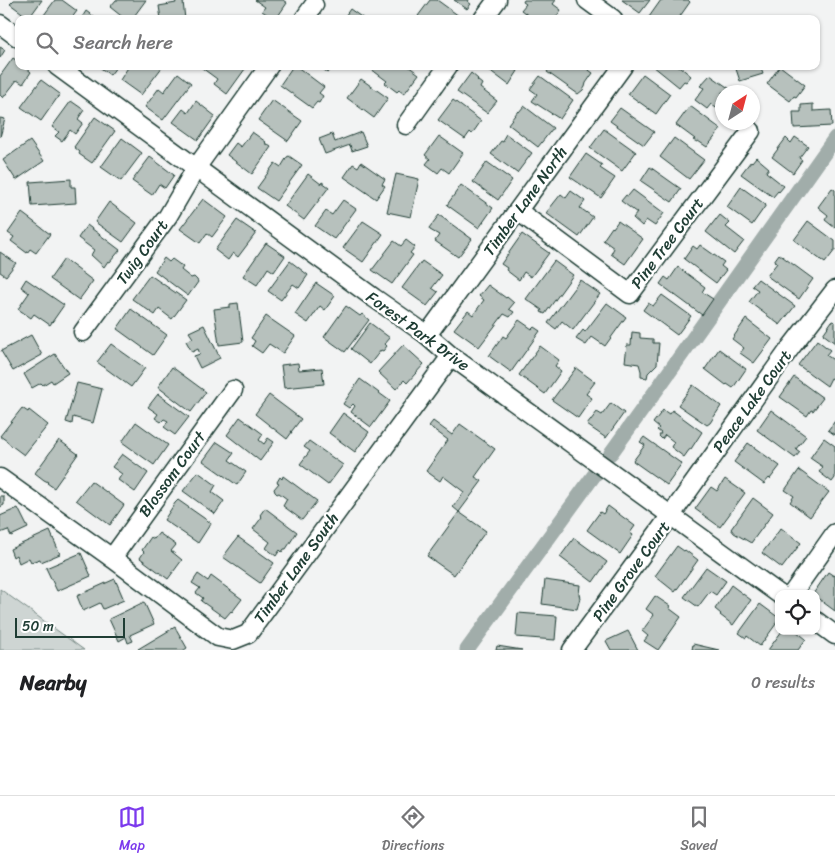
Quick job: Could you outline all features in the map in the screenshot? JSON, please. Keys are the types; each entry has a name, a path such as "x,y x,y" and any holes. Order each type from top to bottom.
{"street":[{"path":"486,15 497,0"},
{"path":"588,0 608,15"},
{"path":"0,24 15,35"},
{"name":"Forest Park Drive","path":"62,70 427,335 451,356 775,590"},
{"name":"Twig Court","path":"83,332 168,216 196,168 267,70"},
{"path":"406,125 445,70"},
{"name":"Timber Lane North","path":"427,335 619,70"},
{"name":"Pine Tree Court","path":"518,211 630,294 750,130"},
{"name":"Peace Lake Court","path":"671,515 791,347 835,290"},
{"name":"Timber Lane South","path":"0,478 218,637 234,640 248,634 451,356"},
{"name":"Blossom Court","path":"112,558 234,390"},
{"name":"Pine Grove Court","path":"572,650 671,515"},
{"path":"795,590 835,533"},
{"path":"820,624 835,635"}],"shaded area":[{"path":"0,589 84,650 0,650"}],"building":[{"path":"14,0 42,0 31,15 25,15 10,4"},
{"path":"55,0 62,0 77,11 74,15 44,15"},
{"path":"116,0 146,0 135,15 120,15 110,7"},
{"path":"175,0 185,0 183,2 185,15 160,15 159,6 176,3"},
{"path":"255,0 283,0 287,3 279,15 268,15 262,11 265,7"},
{"path":"430,0 437,0 458,15 419,15"},
{"path":"454,0 469,0 468,2 471,4 467,9"},
{"path":"524,0 556,0 553,4 561,10 558,15 528,15 521,10 526,4 523,2"},
{"path":"622,0 650,0 640,13"},
{"path":"661,0 688,0 690,2 681,15 650,15"},
{"path":"350,9 358,15 346,15"},
{"path":"86,11 92,15 84,15"},
{"path":"0,47 5,50 0,58"},
{"path":"13,58 15,59 15,70 29,70 31,72 23,84 17,80 3,98 0,95 0,76"},
{"path":"103,70 114,70 110,75"},
{"path":"126,70 160,70 141,95 120,80"},
{"path":"205,70 244,70 227,94 214,84 217,79"},
{"path":"290,70 301,70 324,87 319,93 323,96 319,103 317,102 312,108 280,85"},
{"path":"372,70 414,70 419,74 404,94 399,90 397,92 385,83 387,81"},
{"path":"489,70 518,71 509,85"},
{"path":"548,70 589,70 593,73 583,90 578,94 547,72"},
{"path":"658,70 684,70 691,76 679,87"},
{"path":"736,70 762,70 763,74 740,81"},
{"path":"777,70 785,70 805,85 796,97 794,96 790,101 767,84"},
{"path":"178,73 191,83 163,120 145,107 159,88 164,92"},
{"path":"471,73 482,84 480,88 497,101 487,113 457,92"},
{"path":"643,74 670,94 656,114 628,94"},
{"path":"710,75 724,85 715,85 715,107 711,104 707,109 695,100 704,88 700,86"},
{"path":"540,76 573,100 560,119 532,101 537,94 530,89"},
{"path":"361,79 388,98 374,118 347,98"},
{"path":"41,80 60,94 41,121 21,107"},
{"path":"272,100 302,121 288,141 258,120"},
{"path":"453,100 481,121 472,134 470,132 465,139 438,120"},
{"path":"71,101 84,110 78,119 83,123 75,134 70,130 62,141 55,136 59,132 52,127"},
{"path":"196,101 215,116 198,140 173,122 183,109 188,113"},
{"path":"813,104 813,111 831,110 832,126 794,128 793,112 801,112 801,105"},
{"path":"524,106 553,128 538,147 508,124"},
{"path":"690,106 715,125 715,130 720,130 707,147 693,140 695,139 676,125"},
{"path":"620,108 654,132 644,145 610,121"},
{"path":"95,117 115,131 92,163 79,154 80,152 74,147"},
{"path":"0,118 5,119 0,137"},
{"path":"604,129 636,152 622,171 590,148"},
{"path":"252,132 271,147 252,174 227,155 236,143 241,147"},
{"path":"361,132 367,146 352,151 350,145 325,154 319,139 332,134 335,142"},
{"path":"506,134 532,153 517,173 491,154 501,141 503,142"},
{"path":"439,136 463,153 449,173 442,168 438,173 426,164 430,159 425,155"},
{"path":"795,137 808,146 799,158 802,160 793,173 772,157 786,138 791,143"},
{"path":"122,138 142,153 121,181 101,167"},
{"path":"674,138 704,160 689,179 660,157"},
{"path":"30,141 44,161 16,180 3,160"},
{"path":"586,154 602,165 600,168 615,178 601,198 570,177"},
{"path":"289,156 302,165 276,201 257,188 275,163 281,167"},
{"path":"150,157 174,175 165,188 159,184 152,195 132,181"},
{"path":"756,157 769,168 766,172 784,186 773,197 741,174"},
{"path":"361,162 385,179 382,184 385,186 376,199 344,177 353,164 358,167"},
{"path":"487,162 512,180 498,200 473,182"},
{"path":"650,167 681,189 672,202 641,181"},
{"path":"308,174 321,184 322,182 329,187 304,220 285,206"},
{"path":"396,174 419,179 411,217 387,212"},
{"path":"71,179 71,187 75,187 76,203 32,206 30,182"},
{"path":"461,185 493,208 479,228 447,205"},
{"path":"741,187 766,205 752,225 727,207"},
{"path":"832,188 835,190 835,228 825,220 828,215 818,207"},
{"path":"633,190 664,213 655,226 646,220 642,226 633,218 637,213 621,201"},
{"path":"571,191 585,201 580,208 593,217 579,237 546,213 561,194 566,198"},
{"path":"203,199 227,217 212,237 207,233 200,243 180,229"},
{"path":"343,200 356,209 334,239 315,226 326,211 332,215"},
{"path":"109,202 137,223 123,242 95,222"},
{"path":"22,213 50,234 36,253 30,249 27,253 11,241 14,237 8,233"},
{"path":"439,215 472,239 458,257 435,241 439,235 429,228"},
{"path":"720,215 730,223 726,227 744,241 734,254 706,232"},
{"path":"237,220 256,233 238,257 233,253 228,260 215,250"},
{"path":"363,221 383,234 363,262 343,248"},
{"path":"618,221 643,239 625,264 611,254 614,248 603,240"},
{"path":"808,221 835,241 835,250 825,263 794,240"},
{"path":"87,225 120,250 104,267 91,255 94,250 78,238"},
{"path":"522,234 549,253 531,277 524,272 519,280 501,264"},
{"path":"406,240 415,247 410,253 413,255 392,284 372,270 394,241 401,246"},
{"path":"266,243 285,256 274,272 268,268 257,285 243,276"},
{"path":"700,245 724,262 721,266 726,270 716,283 684,259 693,246 697,249"},
{"path":"0,252 16,263 6,276 0,272"},
{"path":"779,254 813,279 799,299 767,276 777,263 774,261"},
{"path":"164,258 169,262 172,259 183,267 181,270 197,280 198,282 188,296 155,271"},
{"path":"64,259 93,281 79,300 50,279"},
{"path":"290,261 308,275 299,288 293,284 281,300 268,291"},
{"path":"422,261 442,275 432,288 438,292 427,306 402,288"},
{"path":"554,261 573,275 545,314 526,299"},
{"path":"678,267 705,287 702,292 713,299 702,315 660,284 665,277 669,280"},
{"path":"150,275 186,300 172,319 159,309 155,315 132,299"},
{"path":"26,279 64,305 50,325 34,314 31,318 18,309 29,293 21,287"},
{"path":"758,279 795,306 780,325 749,302 758,290 752,286"},
{"path":"580,280 600,294 573,330 562,321 556,329 548,323"},
{"path":"316,283 335,296 325,310 320,306 308,323 295,314"},
{"path":"488,285 514,303 509,309 514,312 510,317 504,314 479,347 454,329 468,311 473,315 484,300 479,296"},
{"path":"662,295 691,316 677,335 643,310 648,303 653,306"},
{"path":"238,303 243,342 219,345 214,309 230,307 230,304"},
{"path":"607,303 626,317 605,346 592,337 586,345 576,339 583,330 585,332"},
{"path":"346,306 369,320 345,352 324,337"},
{"path":"131,309 167,335 153,355 117,329"},
{"path":"266,316 295,336 283,353 269,344 262,353 252,346 255,341 251,338"},
{"path":"746,319 772,339 754,363 740,353 744,348 732,339"},
{"path":"519,320 532,329 534,327 540,331 511,372 489,356 503,336 506,338"},
{"path":"832,321 835,322 835,343 823,334"},
{"path":"370,323 390,338 385,344 387,346 383,351 381,350 370,364 351,349"},
{"path":"204,325 220,358 200,368 194,356 200,354 198,349 192,352 186,341 193,338 189,332"},
{"path":"632,332 640,333 640,338 653,339 653,343 659,343 657,364 648,373 647,378 641,377 639,364 625,362 627,345 631,345"},
{"path":"31,335 42,355 13,371 1,351"},
{"path":"817,340 830,350 826,355 835,361 835,376 833,379 831,378 827,386 798,365"},
{"path":"111,344 145,368 131,387 97,362"},
{"path":"403,345 424,364 407,383 404,380 396,389 378,372"},
{"path":"540,346 559,360 555,366 561,371 545,394 519,375"},
{"path":"719,349 746,369 733,388 705,369"},
{"path":"55,354 68,373 53,383 51,380 43,385 41,383 32,388 24,374"},
{"path":"298,363 299,370 322,368 324,384 284,388 281,365"},
{"path":"172,367 206,392 191,412 158,387"},
{"path":"576,368 595,382 586,394 592,398 578,418 552,400"},
{"path":"794,377 823,398 807,416 780,397"},
{"path":"360,379 390,401 371,427 351,412 355,406 353,404 349,408 343,404"},
{"path":"77,383 102,389 93,423 73,417 72,424 66,422"},
{"path":"693,385 721,406 707,425 678,405"},
{"path":"158,394 189,417 175,435 164,427 168,421 164,419 161,422 155,418 158,414 148,407"},
{"path":"269,395 301,419 287,439 255,414"},
{"path":"611,403 624,413 606,438 587,425 597,412 602,415"},
{"path":"22,408 28,412 29,410 48,425 24,455 0,436"},
{"path":"663,410 669,414 672,410 702,432 684,457 671,447 674,442 665,435 662,439 659,436 661,433 657,430 659,428 653,423"},
{"path":"771,410 806,436 796,449 800,452 795,458 757,430"},
{"path":"343,413 369,432 355,452 329,433"},
{"path":"240,417 263,434 259,440 264,444 268,438 274,442 260,461 227,435"},
{"path":"433,421 452,435 460,424 495,449 475,477 482,481 459,512 453,507 464,492 443,476 440,481 426,471 448,440 429,426"},
{"path":"835,421 835,435 828,430"},
{"path":"136,422 168,445 154,465 122,442"},
{"path":"644,437 682,464 667,485 633,461 645,445 640,442"},
{"path":"824,438 835,446 835,478 832,482 819,472 823,467 810,458"},
{"path":"59,440 78,454 54,488 35,473"},
{"path":"309,441 343,465 328,485 300,464 310,451 304,447"},
{"path":"217,442 234,453 229,460 246,472 237,485 203,461"},
{"path":"748,443 780,466 764,484 734,462"},
{"path":"122,454 148,473 135,492 118,480 122,474 112,467"},
{"path":"799,470 829,492 810,517 790,502 794,496 785,490"},
{"path":"198,472 216,485 212,492 224,501 215,514 183,491"},
{"path":"283,476 317,501 302,520 283,506 287,499 275,492 274,489 279,483 277,482"},
{"path":"725,479 745,493 720,527 695,509 711,487 717,491"},
{"path":"91,481 124,505 110,525 76,500"},
{"path":"0,496 4,496 4,505 0,507"},
{"path":"753,498 773,513 751,543 734,533 731,529"},
{"path":"178,500 211,523 198,543 164,520"},
{"path":"608,506 635,526 630,533 633,535 620,554 587,530 600,512 603,514"},
{"path":"18,508 28,528 11,536 8,530 0,533 0,516"},
{"path":"265,508 297,532 286,549 282,552 280,550 276,556 266,548 270,542 253,529 262,517 260,515"},
{"path":"459,512 486,531 454,575 427,556"},
{"path":"781,528 801,543 782,568 762,553"},
{"path":"50,531 60,554 41,562 40,559 31,562 29,558 19,563 16,555 13,557 10,549"},
{"path":"159,533 176,545 171,551 182,560 168,579 140,558 144,552 142,550 151,537 154,539"},
{"path":"238,537 274,563 260,583 223,557"},
{"path":"574,538 607,562 593,582 560,557"},
{"path":"677,546 698,560 675,592 655,576"},
{"path":"81,553 91,576 57,591 46,568"},
{"path":"706,567 726,581 716,595 710,591 698,607 684,597"},
{"path":"828,572 834,576 835,574 835,611 820,600 820,590 816,590"},
{"path":"198,574 208,581 211,576 242,599 225,618 201,601 203,598 196,593 200,588 192,583"},
{"path":"115,579 124,600 103,609 100,603 83,611 77,596"},
{"path":"545,580 580,585 580,598 577,609 542,604"},
{"path":"731,585 751,600 733,625 715,609"},
{"path":"655,596 670,606 669,608 681,617 658,650 644,641 648,636 642,631 654,615 646,609"},
{"path":"144,602 154,624 130,635 133,641 128,643 126,637 119,641 109,619"},
{"path":"760,604 775,615 775,625 760,646 747,636 746,638 739,633"},
{"path":"518,613 557,616 555,640 516,637"},
{"path":"175,627 187,648 184,650 138,649"},
{"path":"628,631 638,650 611,650 606,641"},
{"path":"779,635 801,635 806,639 798,650 768,650"},
{"path":"693,644 719,650 692,650"},
{"path":"497,646 522,650 496,650"}],"waterway":[{"path":"611,453 835,138"},
{"path":"467,650 595,474"}]}
